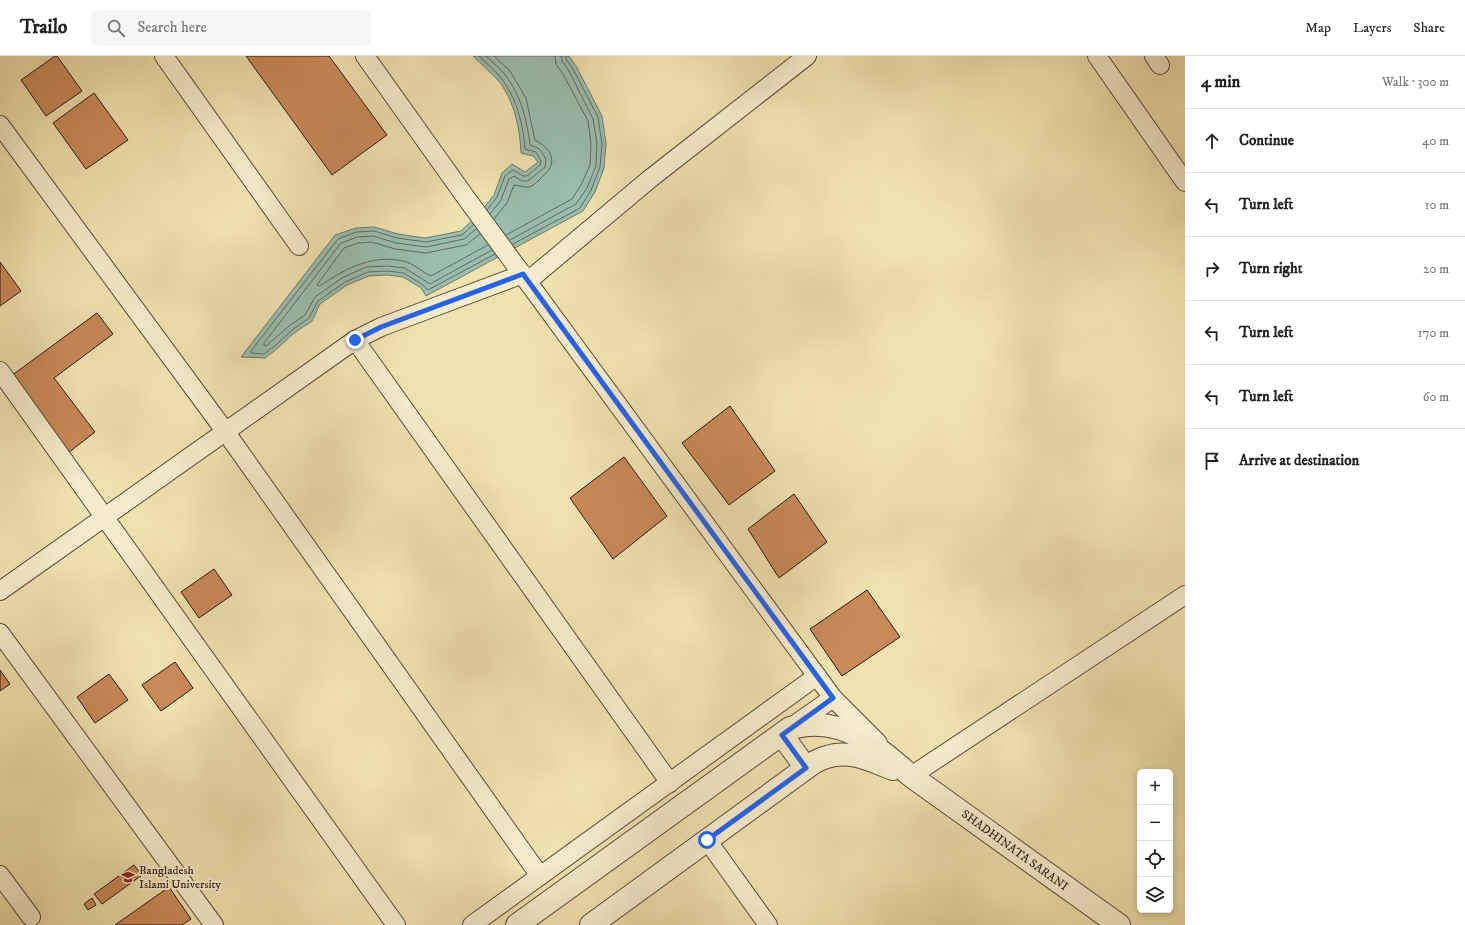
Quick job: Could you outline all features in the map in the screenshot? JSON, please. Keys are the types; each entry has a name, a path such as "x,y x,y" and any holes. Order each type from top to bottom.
{"street":[{"path":"164,56 299,246"},
{"path":"365,56 464,195 833,698 911,776"},
{"path":"0,591 355,340 381,327 523,274 651,178 807,56"},
{"path":"1097,56 1185,182"},
{"path":"0,125 225,431 540,876"},
{"path":"355,340 670,782"},
{"path":"0,371 396,925"},
{"path":"911,776 1185,595"},
{"path":"0,634 214,925"},
{"path":"472,925 817,676"},
{"path":"517,925 833,698"},
{"path":"786,731 809,725 824,725 840,728 860,737 879,749 911,776"},
{"path":"786,731 806,768"},
{"path":"591,925 806,768 827,756 845,754 863,758 911,776"},
{"name":"SHADHINATA SARANI","path":"911,776 1119,925"},
{"path":"707,840 768,925"},
{"path":"0,875 30,917"}],"water":[{"path":"473,56 569,56 576,66 602,116 606,144 604,168 595,192 583,211 426,296 421,288 403,277 388,275 369,276 347,285 320,304 312,321 294,333 265,358 241,357 335,235 356,228 374,227 398,234 425,238 461,231 479,214 494,195 502,173 512,164 525,172 538,162 533,156 521,153 518,124 508,96 498,80"}],"building":[{"path":"57,56 82,91 46,116 21,80"},
{"path":"246,56 329,56 387,135 332,175"},
{"path":"94,93 128,140 86,169 53,123"},
{"path":"0,262 21,291 0,306"},
{"path":"97,313 113,334 54,378 95,432 68,453 11,376"},
{"path":"730,406 775,471 729,505 682,443"},
{"path":"624,457 667,516 613,559 570,498"},
{"path":"794,494 827,542 779,578 748,529"},
{"path":"214,569 232,595 199,618 181,592"},
{"path":"867,590 900,637 842,676 810,629"},
{"path":"175,662 193,688 161,711 142,685"},
{"path":"0,670 10,684 0,691"},
{"path":"109,674 128,700 95,723 77,697"},
{"path":"134,865 142,875 102,904 94,894"},
{"path":"169,887 191,919 182,925 115,925"},
{"path":"92,898 96,905 88,910 84,904"}],"place":[{"name":"Bangladesh Islami University","path":"128,877"}],"route":[{"path":"355,340 381,327 523,274 833,698 782,735 806,768 707,840"}]}
